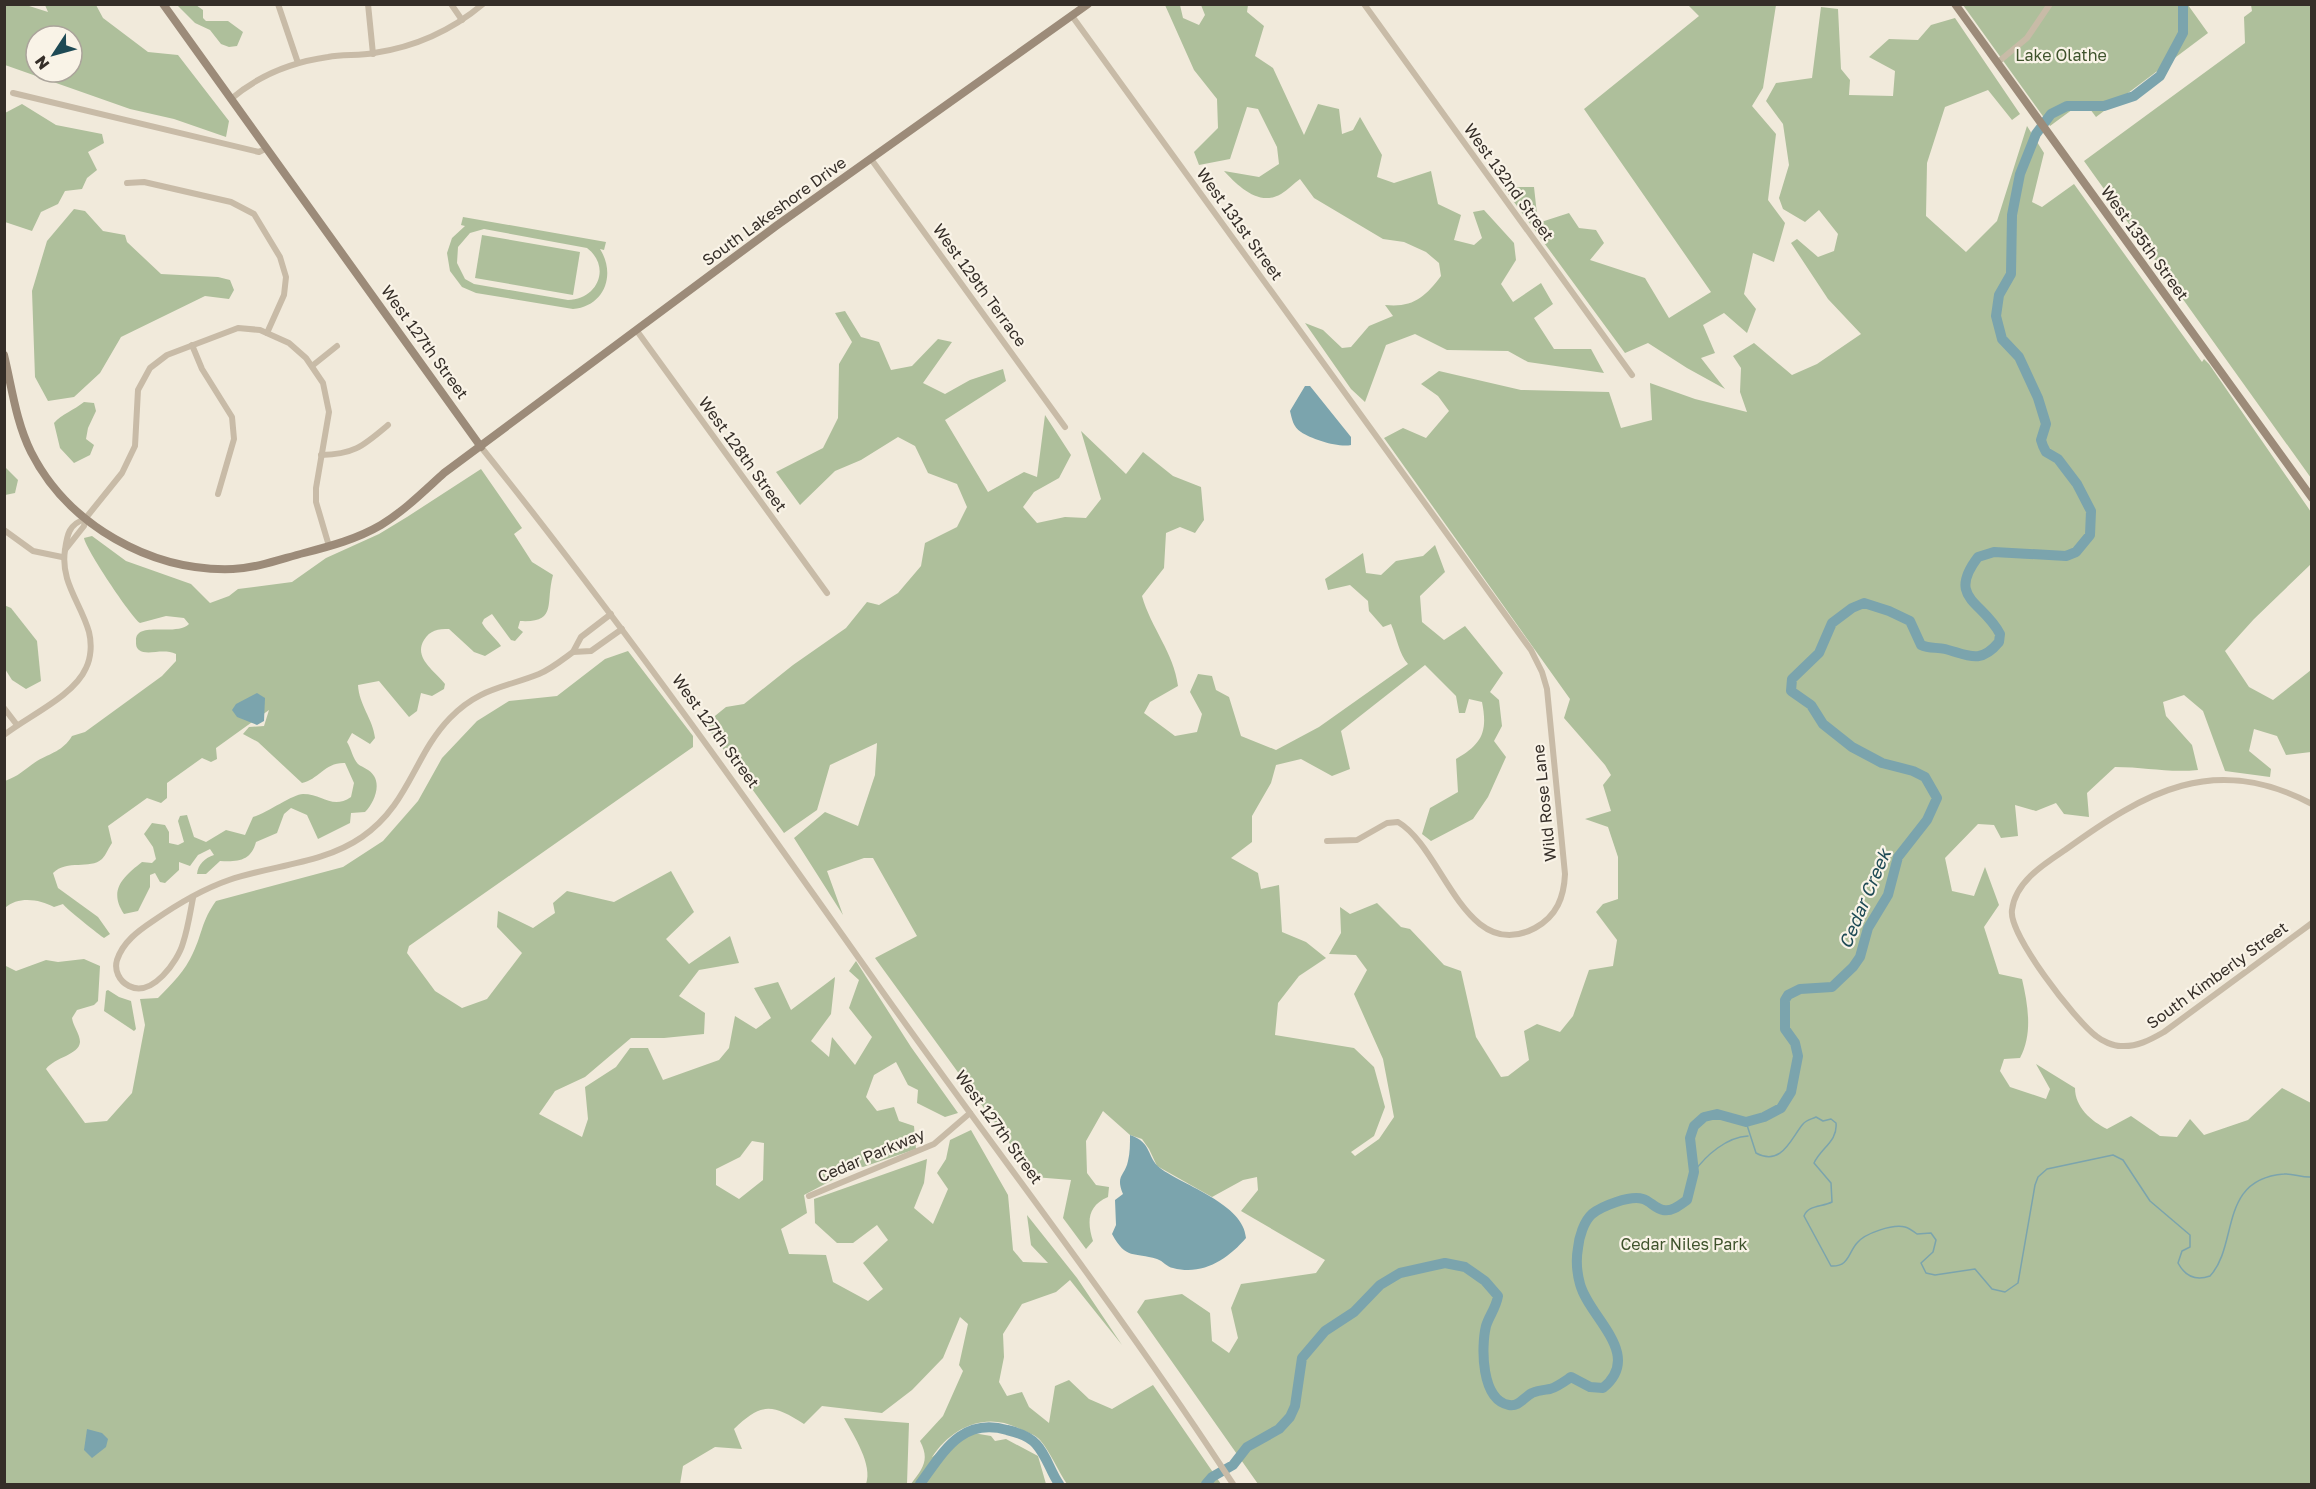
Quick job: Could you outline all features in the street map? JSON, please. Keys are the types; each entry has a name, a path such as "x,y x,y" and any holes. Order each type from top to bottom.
{"street":[{"name":"West 127th Street","path":"163,4 481,447 611,614 782,848 970,1113 1139,1343 1233,1485"},
{"path":"278,4 298,63"},
{"path":"368,4 373,54"},
{"path":"451,4 462,20"},
{"path":"468,4 474,12"},
{"path":"231,99 267,75 298,63 329,57 373,54 420,42 462,20 483,4"},
{"name":"South Lakeshore Drive","path":"4,355 18,418 31,452 52,485 86,519 117,540 174,564 199,568 234,569 259,566 355,538 381,524 776,226 1088,4"},
{"name":"West 132nd Street","path":"1364,4 1632,375"},
{"name":"West 135th Street","path":"1955,4 2312,498"},
{"path":"1997,63 2027,38 2050,4"},
{"name":"West 131st Street","path":"1072,16 1385,449"},
{"path":"13,93 259,152 267,148"},
{"name":"West 129th Terrace","path":"871,159 1065,427"},
{"path":"127,183 144,182 231,202 255,214 280,257 286,277 284,295 267,333"},
{"path":"4,735 72,687 88,662 89,634 67,584 62,557 84,526 86,519 122,473 135,446 138,390 150,368 167,355 238,328 267,333 289,343 312,366 323,383 329,412 316,502 329,546"},
{"name":"West 128th Street","path":"637,331 827,593"},
{"path":"192,345 202,369 232,417 234,440 218,494"},
{"path":"312,366 337,346"},
{"path":"321,455 345,454 361,448 388,425"},
{"name":"Wild Rose Lane","path":"1327,841 1357,840 1387,824 1398,822 1413,836 1469,914 1486,928 1501,934 1523,933 1540,925 1558,907 1564,888 1549,712 1542,672 1531,650 1385,449"},
{"path":"4,530 33,551 62,557"},
{"path":"193,898 183,944 172,963 154,983 137,989 129,987 116,973 116,965 125,944 165,913 206,889 230,879 346,848 381,823 395,808 437,734 452,716 485,692 542,673 573,652 581,637 611,614"},
{"path":"573,652 591,651 622,629"},
{"path":"4,708 17,725"},
{"name":"South Kimberly Street","path":"2312,804 2271,788 2230,780 2173,788 2142,799 2114,814 2043,865 2026,881 2012,909 2015,931 2080,1021 2102,1039 2121,1046 2140,1045 2154,1038 2312,923"},
{"name":"Cedar Parkway","path":"809,1196 934,1144 970,1113"}],"green space":[{"path":"4,5 26,5 48,12 45,5 96,5 103,18 148,52 178,55 229,121 226,137 174,119 130,109 59,84 84,84 84,24 24,24 24,72 5,65"},
{"path":"177,5 196,5 203,10 203,18 206,21 228,21 243,32 237,46 229,47 221,44 210,30 195,23"},
{"path":"1165,5 1180,5 1183,18 1199,25 1205,15 1201,5 1248,5 1247,12 1264,26 1255,56 1273,68 1304,135 1318,104 1339,109 1342,134 1353,130 1360,117 1382,155 1377,177 1394,183 1431,171 1438,204 1461,215 1454,240 1474,245 1482,238 1473,212 1484,210 1514,243 1516,260 1501,284 1513,302 1541,283 1553,304 1534,318 1554,349 1591,349 1604,373 1528,362 1508,351 1447,350 1415,334 1386,345 1365,402 1351,389 1305,323 1323,330 1342,348 1351,347 1369,326 1393,316 1385,305 1411,303 1424,295 1441,276 1439,263 1426,252 1404,242 1383,239 1314,198 1300,179 1281,194 1265,198 1250,193 1236,183 1224,171 1259,177 1279,164 1277,147 1258,109 1247,107 1230,159 1199,165 1194,152 1218,128 1217,99 1194,70"},
{"path":"1688,5 1776,5 1763,88 1752,106 1776,134 1768,200 1785,223 1774,262 1753,253 1744,294 1756,309 1747,333 1724,313 1703,325 1715,353 1701,358 1725,389 1648,343 1625,353 1503,187 1534,187 1538,223 1569,213 1579,228 1596,230 1604,243 1590,260 1645,278 1669,318 1711,292 1584,109 1699,16"},
{"name":"Lake Olathe","path":"1963,5 2188,5 2208,33 2096,117 2084,101 2050,126"},
{"path":"2251,5 2311,5 2311,478 2084,161 2245,43 2244,17 2252,11"},
{"name":"Cedar Niles Park","path":"1821,7 1838,9 1841,69 1850,80 1849,95 1893,96 1895,71 1869,57 1889,39 1918,40 1931,25 1955,18 2020,114 2012,120 1988,90 1945,107 1927,163 1926,216 1966,252 1997,221 2027,126 2044,153 2032,202 2042,207 2074,184 2202,362 2204,359 2209,364 2311,512 2311,564 2254,619 2225,651 2249,687 2273,700 2311,670 2311,752 2286,755 2277,736 2254,729 2249,751 2271,769 2270,777 2225,771 2203,711 2184,695 2163,702 2166,716 2192,745 2198,770 2115,767 2087,793 2089,817 2064,814 2056,803 2036,811 2015,805 2018,836 2001,838 1994,825 1978,824 1945,858 1952,891 1974,896 1985,867 1999,905 1984,927 1999,974 2022,979 2027,1009 2027,1039 2020,1058 2004,1059 2000,1071 2010,1087 2046,1099 2050,1089 2036,1064 2075,1088 2078,1101 2085,1113 2107,1129 2131,1116 2160,1136 2177,1137 2190,1119 2204,1135 2248,1120 2282,1088 2311,1103 2311,1484 1258,1484 1137,1312 1145,1300 1182,1294 1210,1313 1212,1341 1229,1353 1238,1338 1231,1308 1241,1284 1316,1273 1325,1260 1241,1211 1258,1190 1257,1177 1243,1180 1212,1197 1157,1166 1142,1139 1130,1135 1103,1111 1086,1141 1087,1173 1096,1185 1109,1187 1108,1197 1092,1210 1090,1227 1093,1241 1086,1249 1063,1218 1071,1180 1034,1177 875,958 917,936 873,858 864,858 827,871 843,915 794,838 825,812 858,826 875,775 877,743 830,765 817,810 784,833 705,724 726,707 744,704 793,665 846,628 867,602 879,605 898,593 921,566 925,543 957,527 967,507 957,484 928,473 915,446 898,437 861,460 835,471 800,505 776,472 823,448 838,418 839,364 852,342 835,313 845,311 861,337 879,342 891,370 912,366 938,339 952,342 923,383 945,394 970,380 1003,369 1006,381 945,420 988,492 1024,472 1037,477 1045,415 1071,455 1059,478 1034,492 1023,507 1037,523 1065,517 1086,518 1101,499 1081,431 1126,474 1143,452 1173,476 1201,487 1204,520 1195,533 1180,527 1166,533 1164,568 1142,596 1172,663 1178,686 1150,702 1144,713 1175,736 1197,732 1202,714 1190,692 1198,674 1212,676 1216,690 1229,697 1241,736 1276,750 1319,727 1408,664 1400,651 1391,624 1383,627 1369,611 1368,601 1350,585 1328,590 1325,579 1363,553 1366,573 1381,575 1396,561 1423,556 1435,545 1445,572 1420,596 1422,622 1444,640 1465,626 1503,673 1490,692 1499,700 1502,726 1494,741 1506,757 1488,797 1473,819 1431,841 1422,834 1430,808 1458,792 1456,759 1477,742 1481,736 1484,721 1482,702 1469,699 1465,713 1459,713 1456,696 1425,665 1341,731 1350,769 1332,776 1301,759 1276,765 1271,783 1252,816 1252,842 1231,858 1258,873 1261,889 1279,885 1282,932 1306,942 1326,958 1299,976 1278,1003 1275,1035 1354,1048 1374,1067 1385,1107 1374,1136 1351,1152 1355,1156 1379,1139 1394,1117 1383,1059 1354,994 1367,970 1356,955 1329,954 1341,933 1340,907 1350,914 1377,903 1401,927 1410,929 1444,965 1461,971 1476,1037 1501,1077 1508,1076 1529,1060 1524,1031 1537,1024 1560,1032 1573,1016 1589,970 1613,966 1617,940 1596,912 1603,904 1618,899 1618,857 1608,827 1585,819 1611,811 1603,785 1611,775 1564,718 1570,699 1384,438 1403,428 1426,438 1449,411 1438,396 1421,384 1439,371 1521,390 1609,392 1621,428 1652,420 1650,383 1695,399 1747,412 1740,392 1741,368 1733,356 1754,343 1792,375 1817,364 1861,334 1828,299 1791,243 1797,239 1818,257 1834,251 1838,234 1819,210 1805,222 1783,209 1779,198 1789,165 1783,124 1766,101 1776,83 1812,78"},
{"path":"22,104 56,125 102,134 104,143 88,152 97,170 87,178 82,189 65,191 58,204 41,212 32,231 5,222 5,113"},
{"path":"74,209 85,211 103,231 125,235 127,242 161,274 218,277 230,280 234,290 229,299 205,296 121,337 100,373 74,397 48,401 35,377 32,291 47,241"},
{"path":"463,217 606,242 604,250 600,249 607,268 604,287 593,302 573,309 476,293 462,287 450,271 447,253 452,238 465,226 461,225","holes":["484,229 587,248 595,256 600,273 593,289 578,299 568,300 474,284 465,279 457,263 458,247 470,233"]},
{"path":"482,235 580,252 573,295 475,278"},
{"path":"84,402 94,403 96,411 88,428 86,439 94,445 90,455 74,463 60,448 54,423"},
{"path":"5,467 18,480 15,493 5,495"},
{"path":"481,469 522,528 514,534 532,562 553,575 548,610 540,619 520,621 518,628 523,632 515,641 511,640 492,614 484,619 482,623 501,646 485,656 474,652 449,629 429,634 421,647 421,653 427,664 445,684 444,689 432,696 421,693 417,711 409,717 379,681 358,685 375,738 370,744 352,733 347,742 356,762 371,772 376,780 375,795 365,812 351,813 350,823 318,839 307,815 291,808 284,814 277,833 256,842 251,853 243,859 220,861 206,874 197,874 202,862 214,855 210,849 198,855 190,866 179,862 179,870 165,883 160,882 155,873 150,875 150,887 138,911 124,914 117,898 120,885 142,862 152,863 156,859 153,847 144,834 152,823 165,825 169,832 169,843 178,845 184,842 178,821 180,816 187,815 194,837 206,842 226,830 245,835 253,817 299,795 310,795 333,802 344,801 351,797 354,783 345,763 332,765 302,783 258,742 243,734 249,727 264,726 269,710 216,748 217,759 211,762 202,758 167,783 167,798 161,803 147,798 108,826 112,843 102,859 91,864 65,866 53,873 58,888 98,917 110,934 104,938 63,904 54,907 42,902 22,900 5,908 5,781 61,748 72,736 85,732 162,676 176,661 176,654 171,652 142,652 139,650 136,645 137,635 142,631 183,628 189,624 184,618 166,616 140,623 109,582 84,538 92,536 126,561 191,584 210,603 229,596 238,589 292,582 326,558 379,534"},
{"path":"4,605 11,608 37,641 41,681 26,689 12,680 5,669"},
{"path":"628,651 693,736 693,747 409,946 407,953 435,991 462,1008 487,999 522,953 497,927 498,911 533,928 555,913 553,903 567,891 614,902 671,871 694,912 666,939 689,964 730,936 739,963 699,970 679,996 705,1013 704,1034 664,1038 631,1038 585,1077 555,1091 539,1114 582,1137 588,1119 585,1087 616,1067 630,1048 648,1048 663,1080 719,1060 729,1048 735,1016 756,1029 771,1018 754,988 778,982 791,1010 835,977 831,1014 811,1041 829,1057 832,1037 855,1065 872,1037 849,1008 859,980 849,971 856,961 911,1047 958,1113 945,1117 917,1103 918,1090 908,1085 896,1062 874,1075 866,1097 877,1111 894,1107 899,1121 914,1126 916,1149 863,1167 844,1163 842,1175 804,1195 807,1213 781,1229 789,1254 826,1255 833,1282 868,1301 883,1289 863,1263 888,1240 877,1225 853,1243 837,1243 815,1223 814,1199 927,1159 924,1183 914,1208 933,1224 948,1189 937,1173 946,1159 950,1140 971,1130 1008,1195 1013,1250 1023,1262 1048,1263 1031,1245 1027,1215 1077,1278 1122,1345 1070,1280 1056,1292 1022,1304 1003,1334 1004,1357 999,1382 1007,1396 1022,1392 1029,1407 1049,1423 1055,1386 1069,1380 1089,1399 1112,1409 1153,1385 1221,1484 1067,1484 1038,1438 1007,1424 982,1422 960,1430 949,1437 932,1457 967,1432 991,1436 995,1441 1006,1439 1038,1456 1046,1484 911,1484 924,1464 924,1453 920,1441 943,1416 963,1371 959,1365 968,1324 960,1317 943,1358 912,1390 882,1413 822,1406 804,1424 775,1410 760,1410 734,1429 742,1449 715,1447 683,1466 680,1484 5,1484 4,965 16,971 46,960 58,962 84,959 100,966 98,1001 94,1005 77,1010 72,1018 80,1039 79,1046 46,1069 85,1123 107,1121 132,1093 145,1025 140,999 158,998 182,971 190,960 205,921 216,901 343,867 383,841 418,801 442,758 477,721 509,701 557,696 605,659","holes":["752,1141 764,1143 763,1180 739,1199 716,1185 716,1169 740,1157"]},
{"path":"108,990 131,1001 136,1029 134,1031 104,1011"},
{"path":"844,1418 909,1423 907,1484 866,1484 865,1460"}],"water":[{"path":"1305,386 1310,386 1351,437 1351,445 1318,440 1296,428 1290,411"},
{"path":"257,693 265,698 264,721 257,725 237,717 232,710 236,704"},
{"path":"1130,1135 1146,1146 1160,1168 1211,1197 1235,1215 1243,1226 1246,1238 1239,1246 1214,1264 1195,1270 1171,1267 1157,1259 1131,1254 1122,1248 1112,1234 1116,1225 1115,1200 1123,1194 1120,1179 1127,1166"},
{"path":"87,1429 102,1433 108,1439 106,1447 92,1458 84,1450"}],"waterway":[{"name":"Cedar Creek","path":"1206,1484 1212,1477 1233,1465 1247,1447 1279,1429 1290,1417 1295,1406 1302,1358 1325,1331 1354,1312 1380,1285 1400,1273 1445,1263 1465,1267 1485,1281 1498,1296 1486,1326 1484,1359 1488,1383 1493,1394 1500,1401 1516,1405 1532,1393 1553,1388 1571,1377 1590,1387 1603,1388 1614,1375 1618,1362 1616,1349 1585,1297 1578,1275 1579,1244 1587,1221 1592,1214 1602,1208 1616,1202 1637,1198 1648,1201 1663,1210 1676,1208 1687,1200 1694,1172 1690,1138 1694,1126 1704,1117 1717,1114 1746,1122 1764,1117 1781,1108 1791,1092 1798,1056 1795,1043 1785,1029 1785,1000 1788,995 1800,989 1832,987 1853,967 1860,957 1868,928 1888,895 1898,857 1927,820 1937,798 1925,777 1913,771 1882,763 1852,747 1823,724 1811,705 1791,691 1792,679 1819,653 1832,623 1852,608 1864,603 1910,621 1921,645 1974,656 1986,654 1999,642 2000,634 1966,591 1969,571 1978,557 1994,552 2066,556 2076,552 2090,535 2091,511 2077,484 2058,459 2046,452 2043,446 2041,440 2046,424 2038,398 2019,357 2002,339 1996,316 1999,295 2011,274 2012,215 2020,174 2036,134 2051,114 2067,106 2104,106 2134,96 2160,76 2183,33 2183,4"},
{"path":"1746,1122 1756,1153 1765,1156 1779,1154 1807,1121 1816,1117 1823,1121 1831,1119 1836,1123 1832,1140 1814,1163 1831,1183 1832,1202 1812,1208 1804,1216 1831,1266 1845,1262 1857,1243 1866,1236 1900,1226 1917,1234 1931,1233 1936,1240 1933,1252 1921,1263 1926,1273 1935,1275 1975,1269 1992,1289 2005,1292 2018,1283 2035,1185 2038,1177 2047,1169 2113,1155 2123,1160 2150,1201 2190,1235 2190,1247 2182,1251 2178,1263 2184,1271 2196,1278 2210,1276 2219,1263 2233,1215 2239,1200 2249,1188 2263,1179 2284,1174 2312,1177"},
{"path":"1694,1172 1705,1159 1725,1143 1748,1136"},
{"name":"Cedar Creek","path":"920,1484 955,1440 965,1433 991,1427 1018,1433 1033,1441 1043,1453 1059,1484"}]}
